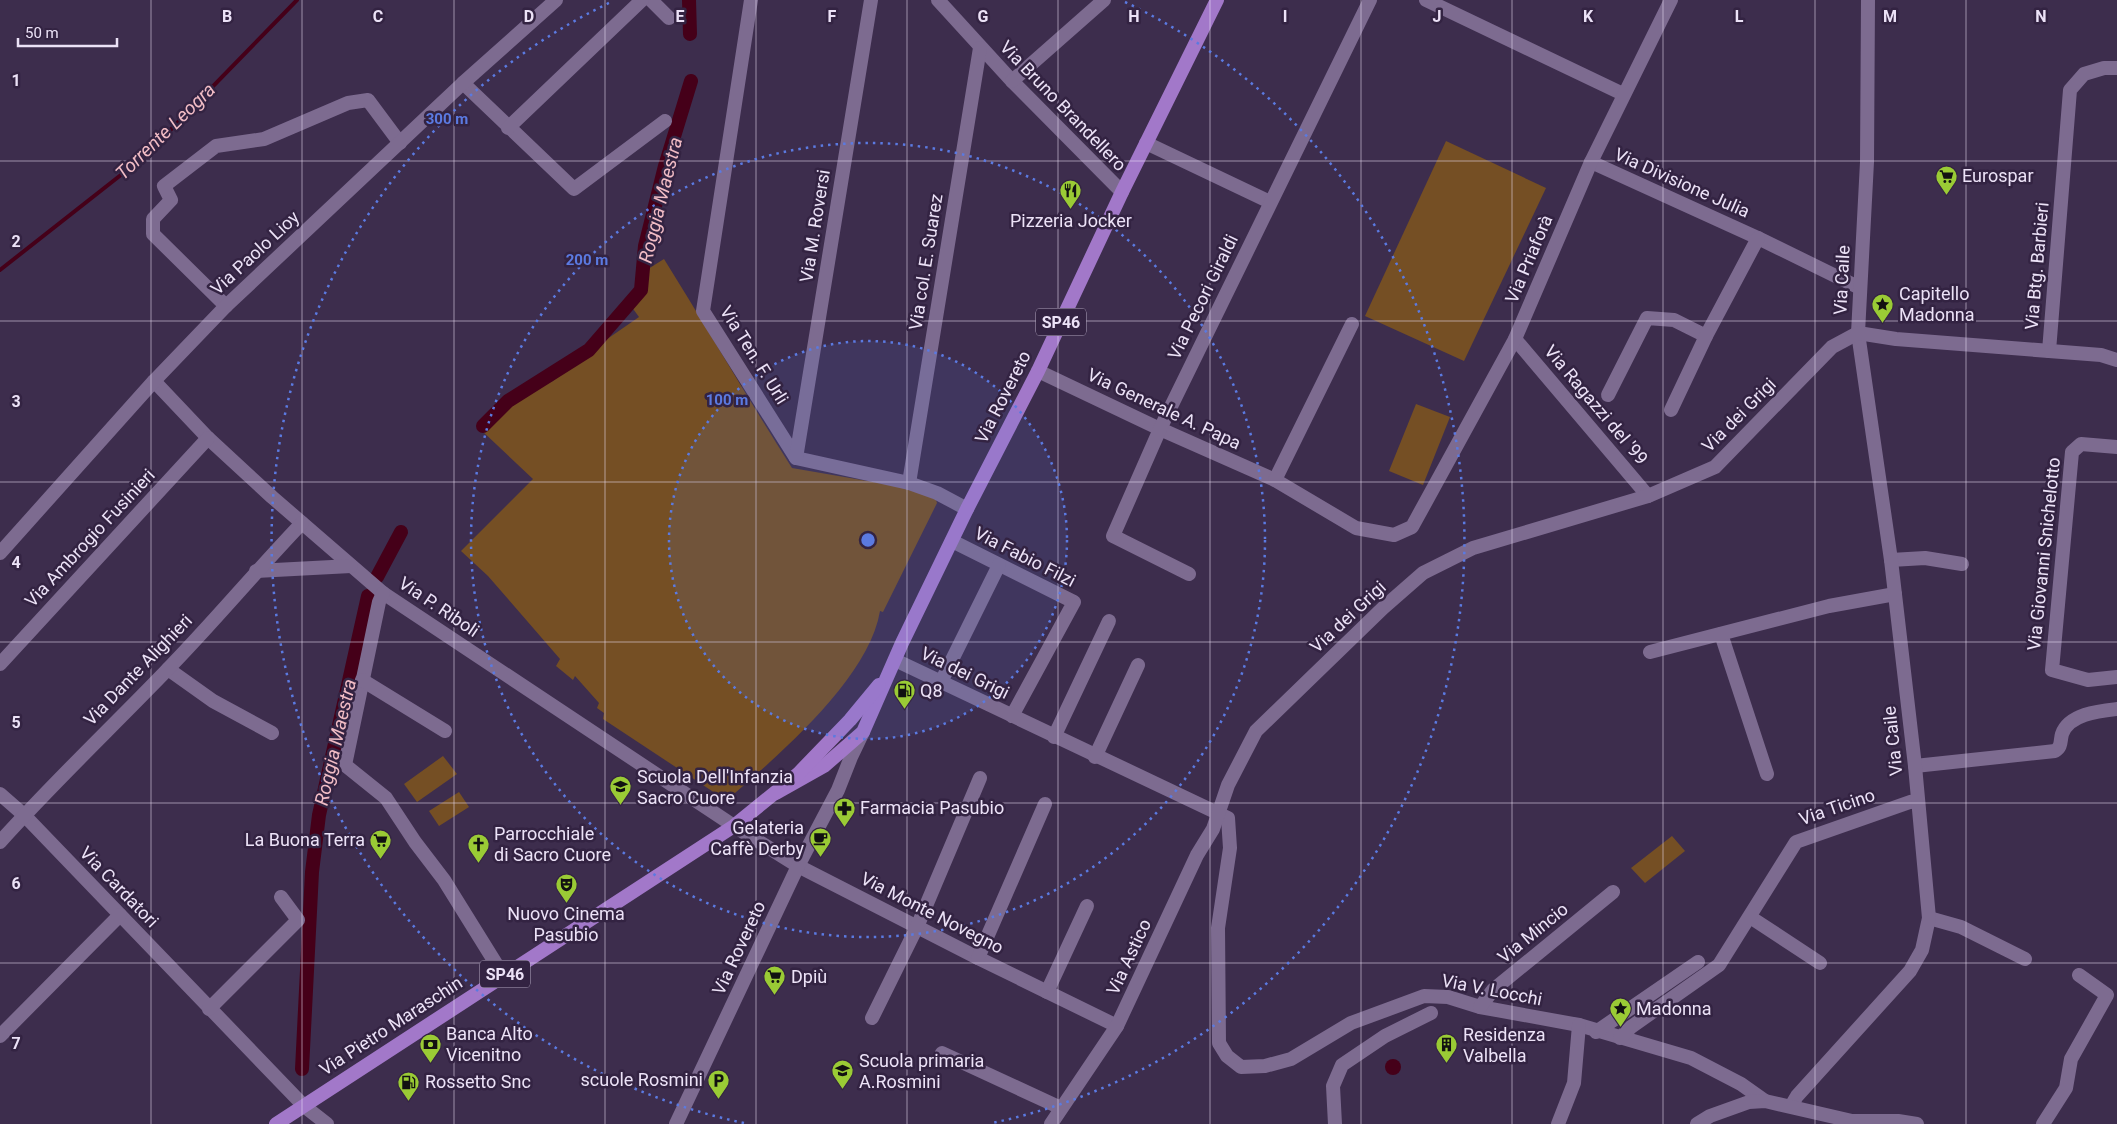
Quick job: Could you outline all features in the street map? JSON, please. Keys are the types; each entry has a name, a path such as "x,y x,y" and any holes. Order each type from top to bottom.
{"main road":[{"name":"Via Rovereto","path":"866,726 952,540 1038,371 1122,192 1217,0"},
{"name":"Via Rovereto","path":"850,720 888,675"},
{"name":"Via Pietro Maraschin","path":"276,1124 734,826 798,774 850,720"},
{"name":"Via Pietro Maraschin","path":"776,793 830,770 840,755 866,726"}],"street":[{"name":"Via Paolo Lioy","path":"0,553 154,381 226,306 463,83 556,0"},
{"path":"508,128 642,0"},
{"path":"651,0 669,18"},
{"name":"Via Ten. F. Urli","path":"751,0 703,312 796,458"},
{"name":"Via M. Roversi","path":"796,458 871,0"},
{"name":"Via Bruno Brandellero","path":"938,0 980,48 1122,192"},
{"path":"1012,81 1104,0"},
{"name":"Via Pecori Giraldi","path":"1189,574 1113,536 1160,429 1370,0"},
{"path":"1426,0 1623,94"},
{"name":"Via Priaforà","path":"1412,527 1515,339 1591,162 1671,0"},
{"name":"Via Caile","path":"1791,1106 1797,1096 1910,971 1922,950 1929,918 1916,766 1891,560 1858,333 1867,162 1868,0"},
{"name":"Via col. E. Suarez","path":"909,483 980,48"},
{"name":"Via Btg. Barbieri","path":"2049,351 2070,90 2084,74 2104,68 2117,68"},
{"path":"463,83 574,189 665,121"},
{"path":"226,306 153,234 153,220 171,200 164,186 216,146 264,140 348,102 368,100 400,143"},
{"path":"1146,143 1270,202"},
{"name":"Via Divisione Julia","path":"1591,162 1758,238 1860,288"},
{"name":"Via Divisione Julia","path":"1671,410 1706,336 1758,238"},
{"path":"1608,395 1647,318 1674,320 1706,336"},
{"path":"1275,480 1352,324"},
{"path":"1858,333 1894,339 2101,355 2117,360"},
{"name":"Via dei Grigi","path":"895,660 1217,814 1228,785 1256,730 1383,608 1423,574 1473,548 1648,496 1715,467 1832,347 1858,333"},
{"name":"Via Ragazzi del '99","path":"1515,339 1648,496"},
{"name":"Via Generale A. Papa","path":"1038,371 1160,429 1275,480 1356,528 1394,535 1412,527"},
{"name":"Via P. Riboli","path":"154,381 208,438 302,523 384,593 734,826"},
{"name":"Via Ambrogio Fusinieri","path":"0,664 208,438"},
{"name":"Via Giovanni Snichelotto","path":"2117,447 2081,444 2072,452 2052,670 2088,680 2117,677"},
{"path":"796,458 909,483 938,493 967,509"},
{"name":"Via Dante Alighieri","path":"0,842 24,815 168,669 302,523"},
{"name":"Via Fabio Filzi","path":"952,540 1074,602 1012,716"},
{"path":"1891,560 1925,558 1962,564"},
{"path":"941,682 999,565"},
{"path":"256,571 351,566"},
{"path":"384,593 379,602 345,765 386,798 415,842 444,880 504,975"},
{"path":"1650,652 1829,606 1895,594"},
{"path":"1054,737 1109,620"},
{"path":"1721,634 1767,774"},
{"path":"1095,756 1138,664"},
{"path":"168,669 213,701 272,733"},
{"path":"362,680 445,731"},
{"path":"1916,766 2055,752 2060,747 2062,733 2071,722 2095,711 2117,710"},
{"name":"Via Rovereto","path":"840,755 839,740 850,720"},
{"name":"Via Rovereto","path":"676,1124 798,866 838,790 866,726"},
{"path":"830,770 838,790"},
{"path":"872,1018 917,927 980,778"},
{"name":"Via Cardatori","path":"0,794 24,815 304,1106 327,1124"},
{"name":"Via Ticino","path":"1620,1038 1631,1026 1720,965 1796,842 1910,802 1918,801"},
{"path":"978,958 1046,804"},
{"name":"Via Astico","path":"1051,1124 1117,1026 1197,855 1214,829 1217,814"},
{"name":"Via V. Locchi","path":"1217,814 1228,818 1230,848 1218,928 1219,1043 1227,1056 1241,1067 1265,1066 1290,1059 1351,1023 1424,996 1448,996 1480,1007 1579,1025 1596,1032 1691,1058 1741,1084 1765,1101"},
{"name":"Via Monte Novegno","path":"734,826 798,866 978,958 1117,1026"},
{"name":"Via Mincio","path":"1480,1007 1493,990 1613,892"},
{"path":"209,1008 298,920 282,897"},
{"path":"1047,992 1087,906"},
{"path":"0,1036 120,915"},
{"path":"1750,917 1820,963"},
{"path":"1929,918 1961,927 2024,959"},
{"path":"1596,1032 1698,962"},
{"path":"2043,1124 2066,1088 2071,1059 2107,995 2079,975"},
{"path":"1335,1124 1333,1086 1342,1064 1384,1036 1431,1013"},
{"path":"1558,1124 1574,1083 1579,1025"},
{"path":"942,1053 1062,1108"},
{"path":"1697,1124 1710,1116 1749,1102 1765,1101 1852,1121 1898,1121 1917,1124"}],"shaded area":[{"path":"1446,141 1546,188 1464,361 1365,316"},
{"path":"664,259 792,468 914,489 936,500 937,503 883,612 880,611 872,637 859,662 841,688 796,738 729,798 723,793 718,795 603,719 604,713 597,708 599,703 575,676 573,680 556,666 560,659 488,576 461,551 533,479 480,429 518,397 553,381 571,364 639,317 631,306 649,271 648,269"},
{"path":"1416,404 1450,417 1423,485 1389,471"},
{"path":"443,756 457,774 417,802 404,784"},
{"path":"459,792 469,807 439,826 429,811"},
{"path":"1672,836 1685,851 1645,883 1631,868"},
{"path":"1393,1059 1401,1067 1393,1075 1385,1067"}],"waterway":[{"name":"Torrente Leogra","path":"0,270 145,156 297,0"},
{"name":"Roggia Maestra","path":"689,0 690,34"},
{"name":"Roggia Maestra","path":"483,426 508,401 589,350 641,290 645,246 665,166 691,81"},
{"name":"Roggia Maestra","path":"377,577 401,532"},
{"name":"Roggia Maestra","path":"302,1069 312,872 319,815 368,596"}],"place":[{"name":"Eurospar","path":"1946,195"},
{"name":"Pizzeria Jocker","path":"1071,210"},
{"name":"Capitello Madonna","path":"1883,323"},
{"name":"Q8","path":"904,710"},
{"name":"Scuola Dell'Infanzia Sacro Cuore","path":"621,806"},
{"name":"Farmacia Pasubio","path":"844,827"},
{"name":"Gelateria Caffè Derby","path":"820,857"},
{"name":"La Buona Terra","path":"381,859"},
{"name":"Parrocchiale di Sacro Cuore","path":"478,863"},
{"name":"Nuovo Cinema Pasubio","path":"566,903"},
{"name":"Dpiù","path":"775,996"},
{"name":"Madonna","path":"1620,1028"},
{"name":"Banca Alto Vicenitno","path":"430,1063"},
{"name":"Residenza Valbella","path":"1447,1064"},
{"name":"Scuola primaria A.Rosmini","path":"843,1090"},
{"name":"scuole Rosmini","path":"719,1099"},
{"name":"Rossetto Snc","path":"409,1101"}]}
